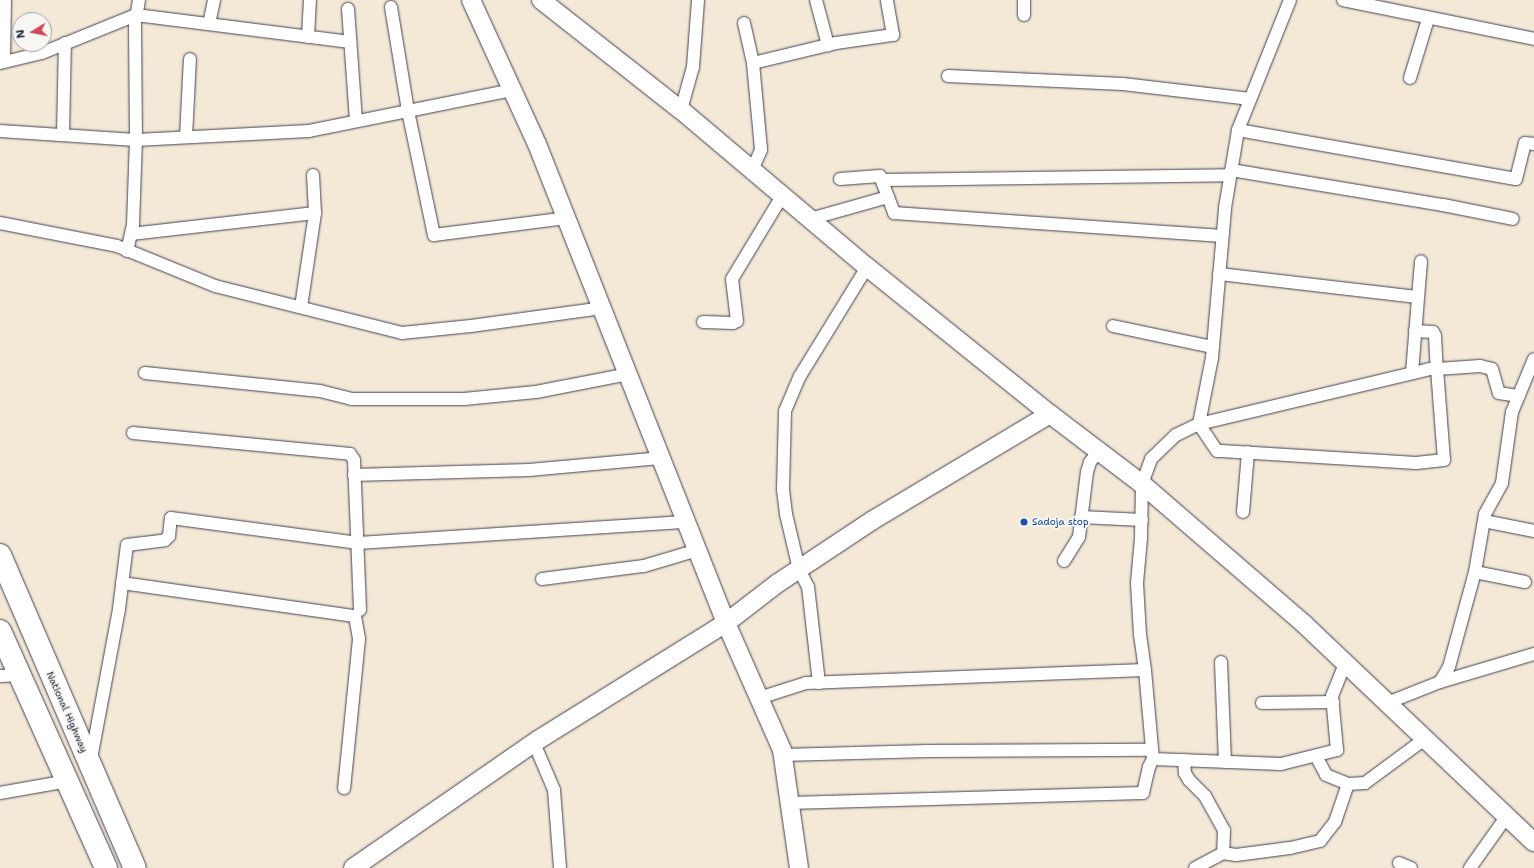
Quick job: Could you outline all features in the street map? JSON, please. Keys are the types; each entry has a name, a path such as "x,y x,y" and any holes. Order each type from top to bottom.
{"highway":[{"name":"National Highway","path":"0,555 135,868"},
{"path":"0,631 10,675 68,782 106,868"}],"street":[{"path":"5,0 2,62 42,53 136,15 350,42"},
{"path":"127,251 131,234 136,140 136,15 139,0"},
{"path":"209,24 214,0"},
{"path":"308,37 310,0"},
{"path":"471,0 512,90 566,218 629,374 726,623 782,755 799,868"},
{"path":"681,110 693,67 698,0"},
{"path":"816,0 828,45"},
{"path":"753,63 828,45 893,35 887,0"},
{"path":"1024,0 1024,15"},
{"path":"1290,0 1238,130 1222,236 1213,347 1199,424 1217,451 1416,463 1444,460 1435,336 1433,332 1415,331"},
{"path":"1343,0 1534,39"},
{"path":"547,2 681,110 867,267 1050,414 1142,484 1304,624 1534,842"},
{"path":"391,7 408,111 434,235 566,218"},
{"path":"348,9 356,121"},
{"path":"1410,78 1428,18"},
{"path":"744,23 753,63 761,150 752,170"},
{"path":"63,135 65,43"},
{"path":"186,137 190,59"},
{"path":"948,76 1123,84 1250,99"},
{"path":"0,131 136,140 309,131 512,90"},
{"path":"1238,130 1516,179 1525,143 1534,144"},
{"path":"882,180 1231,172 1443,204 1513,220"},
{"path":"301,307 315,213 313,175"},
{"path":"840,179 880,176 894,213 1222,236"},
{"path":"703,322 733,323 738,321 732,279 782,196"},
{"path":"810,220 888,197"},
{"path":"131,234 315,213"},
{"path":"0,222 117,246 215,286 402,333 471,326 602,308"},
{"path":"1412,373 1421,261"},
{"path":"819,683 808,587 799,570 786,514 783,489 785,411 800,376 867,267"},
{"path":"1219,274 1418,297"},
{"path":"1113,326 1213,347"},
{"path":"1440,682 1449,667 1475,572 1484,521 1502,483 1512,412 1534,360"},
{"path":"790,803 1143,793 1153,755 1145,670 1140,635 1137,584 1142,520 1142,484 1150,459 1176,435 1199,424 1437,368 1480,366 1492,369 1499,393 1519,396"},
{"path":"145,373 320,391 351,399 464,399 536,392 629,374"},
{"path":"358,866 534,743 726,623 799,570 873,520 1050,414"},
{"path":"133,432 346,453 353,457 360,610"},
{"path":"1064,561 1079,537 1087,472 1090,462 1099,451"},
{"path":"1243,512 1248,452"},
{"path":"354,475 529,470 662,458"},
{"path":"1081,517 1142,520"},
{"path":"90,764 122,583 127,545 165,540 169,536 171,518 358,543 687,522"},
{"path":"1484,521 1534,532"},
{"path":"542,579 644,566 698,550"},
{"path":"1475,572 1525,582"},
{"path":"122,583 355,616 359,639 344,788"},
{"path":"1387,703 1440,682 1534,654"},
{"path":"1221,662 1225,762"},
{"path":"782,755 928,750 1153,755 1184,760 1281,764 1337,750 1332,696 1345,663"},
{"path":"759,698 806,683 1145,670"},
{"path":"1262,703 1333,702"},
{"path":"1316,756 1326,775 1348,784 1365,783 1426,738"},
{"path":"534,743 554,790 560,868"},
{"path":"1184,760 1185,773 1189,780 1205,796 1224,830 1224,853"},
{"path":"0,793 68,782"},
{"path":"1195,868 1224,853 1236,854 1282,849 1320,841 1335,822 1348,784"},
{"path":"1470,868 1507,816"},
{"path":"1399,863 1411,868"}],"place":[{"name":"Sadoja stop","path":"1024,522"}]}
